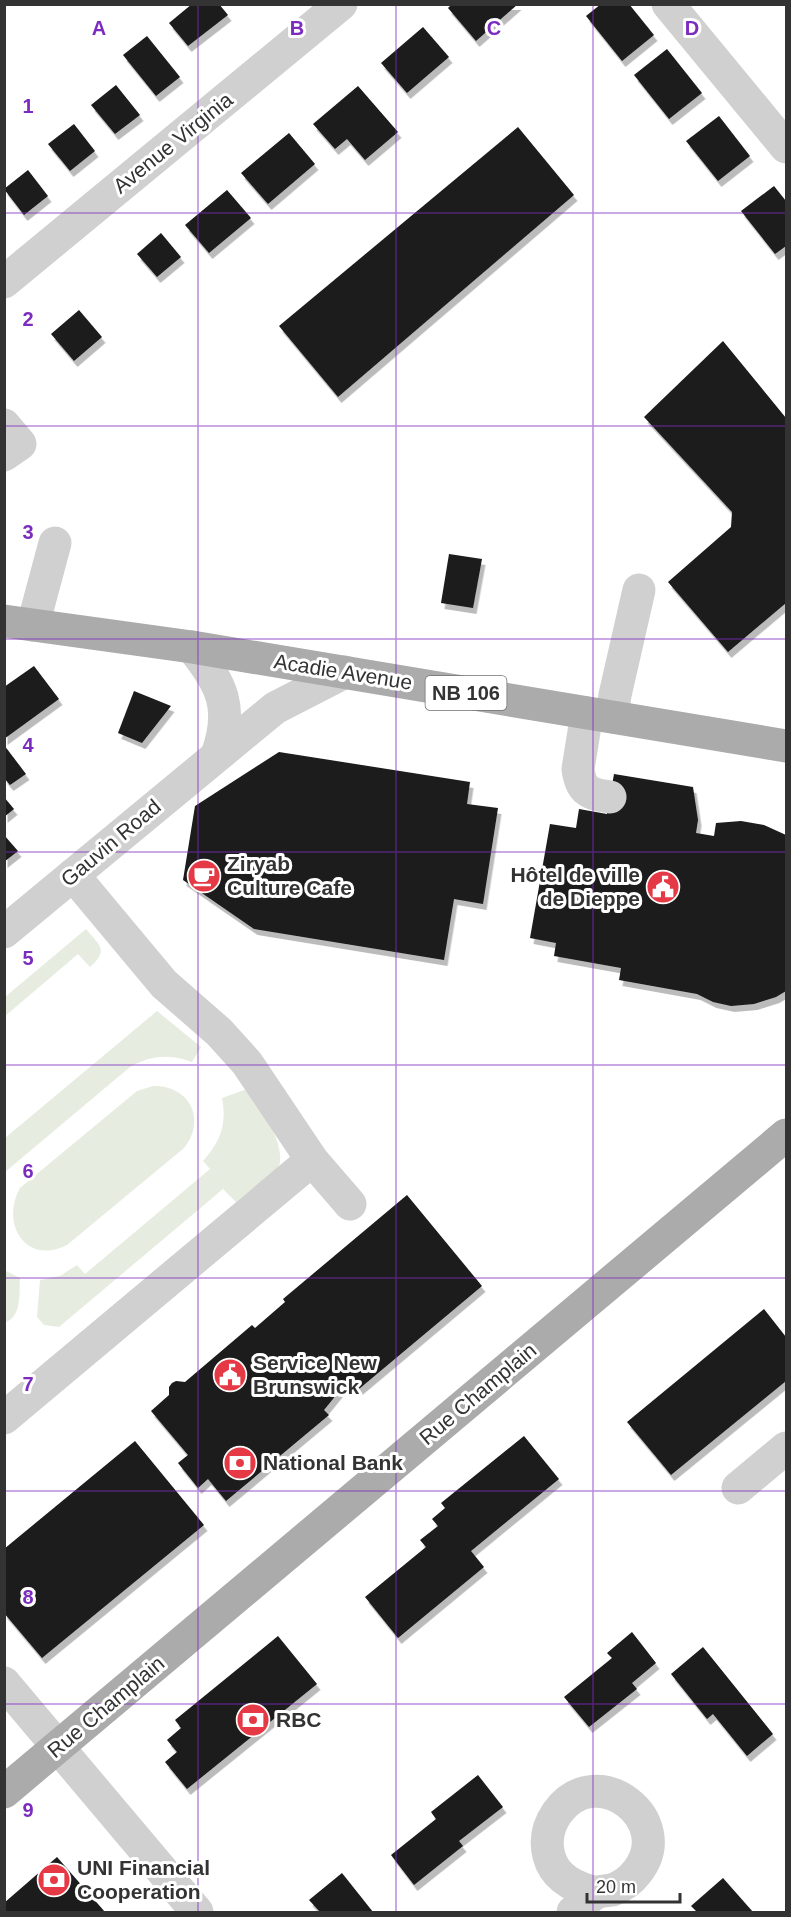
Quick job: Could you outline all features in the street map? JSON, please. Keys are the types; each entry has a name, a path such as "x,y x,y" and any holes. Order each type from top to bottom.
{"main road":[{"name":"Acadie Avenue","path":"19,623 192,647 786,746"},
{"name":"Rue Champlain","path":"4,1792 786,1135"}],"street":[{"name":"Avenue Virginia","path":"4,282 341,4"},
{"path":"668,4 786,147"},
{"path":"4,425 20,444 4,455"},
{"path":"19,623 56,543"},
{"path":"610,797 595,795 587,791 579,778 578,769 600,715 615,695 639,590"},
{"path":"192,647 211,673 222,695 226,716 217,755"},
{"name":"Gauvin Road","path":"4,932 275,708 345,672"},
{"path":"73,875 164,984 219,1032 247,1063 312,1160 350,1204"},
{"path":"4,1418 312,1160"},
{"path":"738,1488 786,1448"},
{"path":"4,1683 197,1912"}],"shaded area":[{"path":"86,929 100,948 101,952 96,961 90,967 78,954 5,1016 5,997"},
{"path":"157,1011 201,1047 192,1062 161,1057 145,1060 130,1067 5,1172 5,1138"},
{"path":"153,1086 176,1091 191,1106 194,1126 191,1137 184,1148 67,1245 52,1250 40,1250 29,1246 15,1227 13,1215 20,1188 137,1091"},
{"path":"247,1089 275,1136 279,1147 279,1167 236,1202 223,1189 59,1327 44,1325 37,1317 40,1280 60,1276 77,1265 85,1274 210,1169 203,1161 221,1131 224,1116 222,1098"},
{"path":"4,1270 20,1278 17,1309 15,1315 6,1322"}],"building":[{"path":"192,4 219,4 228,15 188,46 169,23"},
{"path":"452,4 518,4 476,41 448,8"},
{"path":"601,4 629,4 654,35 622,61 586,16"},
{"path":"423,27 449,57 407,93 381,63"},
{"path":"147,36 180,77 156,96 123,55"},
{"path":"667,49 702,93 669,119 634,75"},
{"path":"116,85 140,115 115,134 91,105"},
{"path":"358,86 398,132 365,160 347,139 335,149 313,124"},
{"path":"719,116 750,156 718,181 686,141"},
{"path":"74,124 95,151 70,171 48,144"},
{"path":"518,127 574,195 338,397 279,326"},
{"path":"289,133 315,164 268,204 241,173"},
{"path":"28,170 48,196 24,215 4,189"},
{"path":"774,186 786,201 786,246 775,254 741,211"},
{"path":"227,190 251,218 209,253 185,225"},
{"path":"161,233 181,257 157,277 137,254"},
{"path":"79,310 102,337 74,361 51,334"},
{"path":"723,341 786,418 786,603 728,652 668,582 731,527 732,512 644,417"},
{"path":"449,554 482,559 473,608 441,603"},
{"path":"34,666 59,699 4,739 4,687"},
{"path":"134,691 171,706 142,743 118,733"},
{"path":"4,745 26,774 10,785 4,778"},
{"path":"279,752 470,782 467,804 498,808 483,904 454,899 444,960 254,929 183,880 195,806"},
{"name":"Hôtel de ville de Dieppe","path":"614,774 693,787 698,820 696,833 714,836 716,823 741,821 764,825 786,835 786,991 754,1004 731,1006 713,1002 697,994 619,980 621,968 554,956 556,943 530,938 550,824 576,828 579,809 607,814"},
{"path":"4,797 14,809 4,817"},
{"path":"4,835 18,851 4,862"},
{"path":"407,1195 482,1286 359,1389 350,1378 324,1410 329,1415 226,1501 208,1479 198,1488 178,1463 188,1455 151,1411 169,1395 169,1387 172,1383 185,1382 252,1325 255,1328 285,1302 283,1299"},
{"path":"764,1309 786,1337 786,1381 671,1475 627,1422"},
{"path":"524,1436 559,1479 471,1551 484,1567 398,1638 365,1597 426,1547 420,1540 438,1526 432,1519 445,1508 441,1503"},
{"path":"135,1441 204,1525 42,1658 4,1613 4,1549"},
{"path":"632,1632 656,1663 632,1683 637,1689 589,1727 564,1697 612,1658 607,1653"},
{"path":"278,1636 317,1684 187,1789 165,1762 177,1752 167,1740 181,1728 175,1720"},
{"path":"703,1647 773,1734 747,1756 713,1714 707,1719 671,1674"},
{"path":"478,1775 503,1807 459,1841 463,1846 414,1885 391,1855 436,1819 431,1812"},
{"name":"UNI Financial Cooperation","path":"57,1857 105,1912 4,1912 4,1903"},
{"path":"342,1873 373,1912 320,1912 309,1900"},
{"path":"723,1878 753,1912 697,1912 691,1906"}],"place":[{"name":"Ziryab Culture Cafe","path":"204,876"},
{"name":"Hôtel de ville de Dieppe","path":"663,887"},
{"name":"Service New Brunswick","path":"230,1375"},
{"name":"National Bank","path":"240,1463"},
{"name":"RBC","path":"253,1720"},
{"name":"UNI Financial Cooperation","path":"54,1880"}]}
